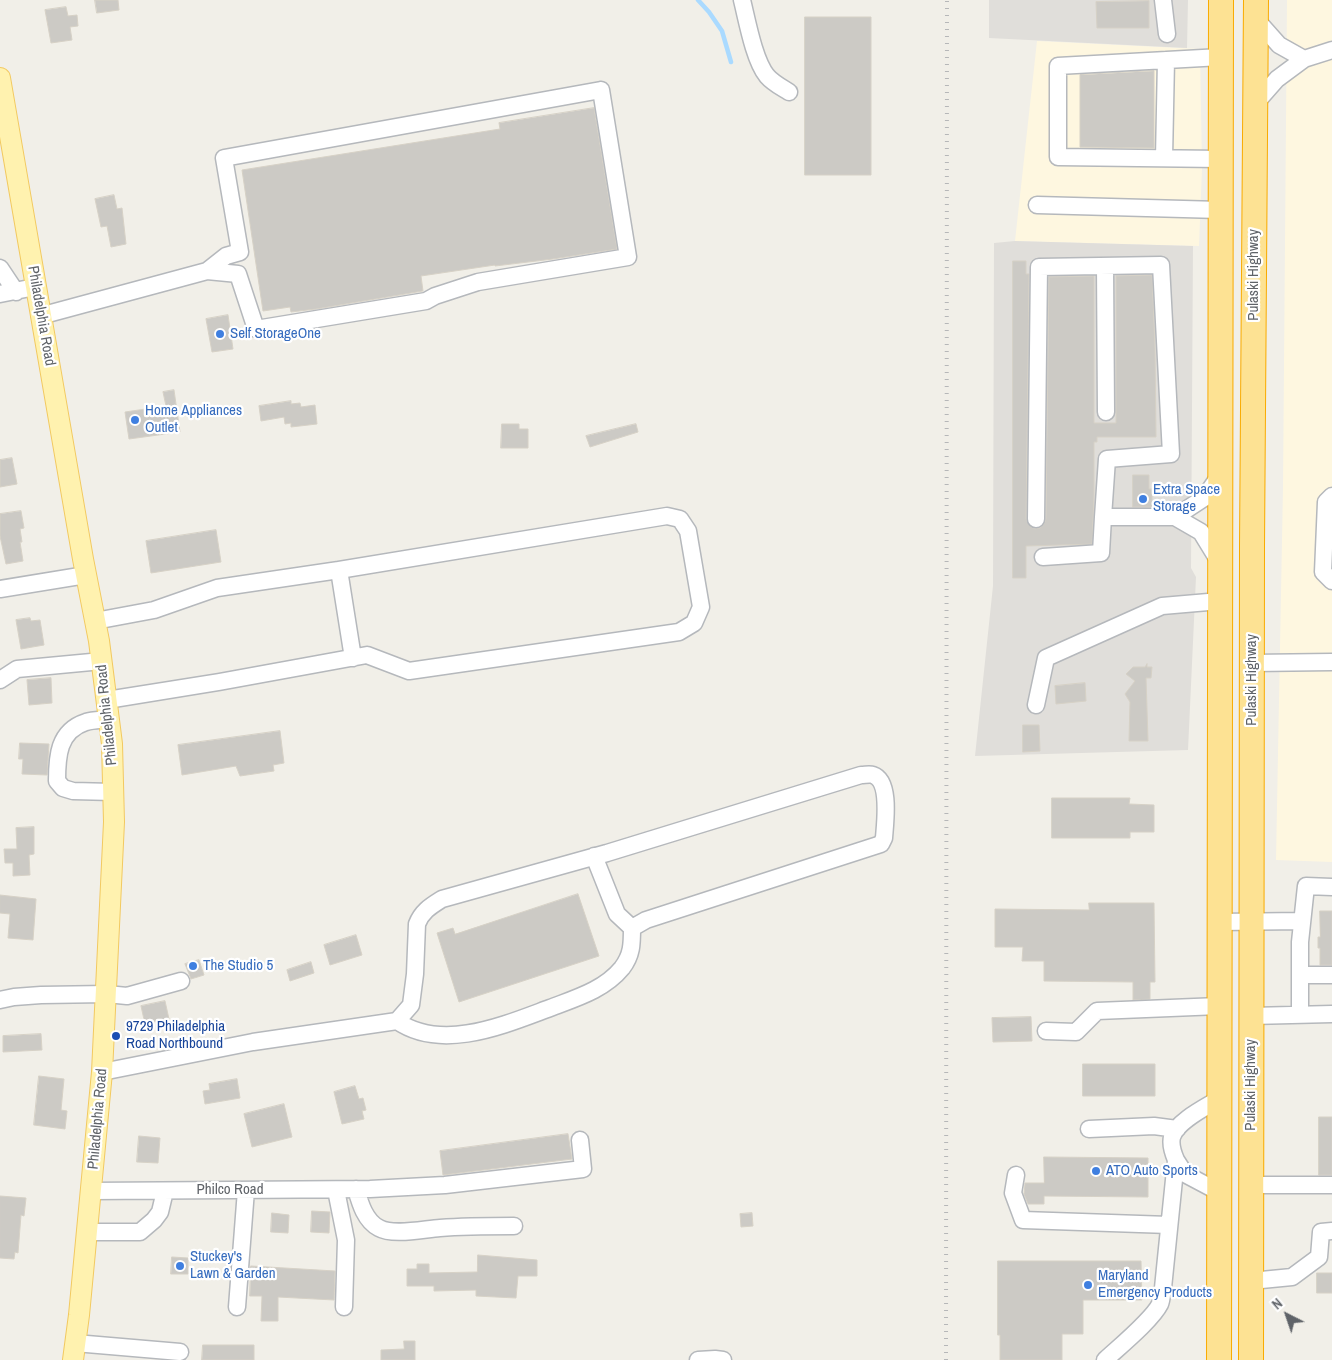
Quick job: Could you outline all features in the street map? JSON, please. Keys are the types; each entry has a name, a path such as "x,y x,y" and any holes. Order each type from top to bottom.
{"highway":[{"path":"1219,1360 1221,0"},
{"name":"Pulaski Highway","path":"1251,1360 1255,9"}],"main road":[{"name":"Philadelphia Road","path":"0,78 17,291 40,316 102,661 112,744 114,822 107,994 102,1072 74,1352"}],"street":[{"path":"742,0 759,62 766,75 776,85 789,92"},
{"path":"1163,0 1167,34"},
{"path":"1255,9 1279,45 1304,59"},
{"path":"1255,104 1277,79 1304,59 1332,50"},
{"path":"1220,57 1058,66 1058,156 1220,159"},
{"path":"1164,158 1166,60"},
{"path":"40,316 207,271 238,274 256,329 426,301 435,296 478,282 628,257 600,90 224,158 240,252 226,256 207,271"},
{"path":"1037,206 1220,210"},
{"path":"1036,519 1039,267 1161,265 1171,454 1107,458 1101,554 1042,557"},
{"path":"1105,266 1106,412"},
{"path":"0,268 17,291"},
{"path":"1175,517 1204,498 1220,474"},
{"path":"1332,496 1326,502 1323,572 1332,581"},
{"path":"95,621 154,610 217,588 339,570 667,516 680,519 688,531 701,607 694,623 678,632 409,671 367,655 108,710 75,728 61,742 57,759 57,781 63,788 73,791 113,792"},
{"path":"1103,517 1175,517 1201,532 1220,564"},
{"path":"339,570 352,658"},
{"path":"0,589 86,575"},
{"path":"1036,705 1046,658 1162,606 1220,601"},
{"path":"0,680 17,669 102,661"},
{"path":"1252,663 1332,662"},
{"path":"102,1072 254,1042 397,1021 411,1005 415,974 417,924 426,909 442,899 601,854 862,775 873,775 880,780 885,789 884,838 881,844 646,920 632,928"},
{"path":"397,1021 408,1028 436,1034 477,1033 507,1024 596,990 622,968 631,952 632,928 617,914 601,854"},
{"path":"1300,1015 1300,942 1306,886 1332,887"},
{"path":"1219,922 1302,921"},
{"path":"1300,975 1332,975"},
{"path":"0,1000 41,995 107,994 127,996 181,980"},
{"path":"1046,1032 1076,1032 1097,1011 1219,1006"},
{"path":"1251,1016 1332,1014"},
{"path":"1219,1099 1187,1119 1172,1137 1172,1149 1176,1160 1185,1174 1219,1192"},
{"path":"1089,1129 1154,1126 1177,1129"},
{"name":"Philco Road","path":"91,1191 363,1189 445,1184 583,1170 580,1140"},
{"path":"1105,1360 1136,1331 1160,1303 1176,1160"},
{"path":"1016,1175 1012,1193 1023,1220 1170,1225"},
{"path":"1251,1185 1332,1185"},
{"path":"363,1189 362,1207 370,1221 380,1229 395,1232 442,1227 514,1226"},
{"path":"237,1307 246,1190"},
{"path":"336,1190 346,1240 344,1307"},
{"path":"87,1232 140,1232 160,1212 165,1191"},
{"path":"1251,1281 1292,1277 1325,1258 1321,1232 1332,1231"},
{"path":"74,1352 180,1352"},
{"path":"698,1360 723,1360"}],"shaded area":[{"path":"989,0 1188,0 1187,48 989,38"},
{"path":"1287,0 1332,0 1332,862 1276,860 1283,487"},
{"path":"1037,41 1200,49 1202,168 1199,246 1015,241"},
{"path":"1015,241 1193,246 1191,568 1196,577 1188,750 975,756 993,586 994,243"}],"building":[{"path":"95,0 118,0 119,10 97,13"},
{"path":"1149,1 1149,28 1097,28 1096,2"},
{"path":"66,7 68,16 77,15 78,26 70,27 72,40 51,43 45,10"},
{"path":"805,17 871,17 871,175 805,175"},
{"path":"1154,71 1154,148 1080,147 1080,75"},
{"path":"594,108 617,249 421,276 423,291 316,309 291,312 290,307 263,311 242,170 500,129 499,123"},
{"path":"114,195 117,209 122,208 126,244 111,247 107,226 101,227 95,199"},
{"path":"1013,261 1026,261 1026,274 1029,274 1026,519 1031,527 1035,529 1040,528 1046,519 1049,277 1094,276 1094,423 1116,423 1116,276 1152,275 1155,348 1156,437 1097,437 1097,442 1094,442 1092,544 1026,546 1026,578 1013,578"},
{"name":"Self StorageOne","path":"228,315 233,349 212,352 206,319"},
{"path":"174,390 180,432 129,439 125,412 166,406 163,392"},
{"path":"291,401 291,404 300,403 301,407 315,405 317,424 291,427 291,423 285,424 284,417 261,421 259,406"},
{"path":"502,424 519,424 519,429 528,429 528,448 501,448"},
{"path":"636,424 638,432 590,447 586,436"},
{"path":"12,458 17,484 0,487 0,460"},
{"name":"Extra Space Storage","path":"1133,475 1149,475 1149,489 1152,489 1152,507 1133,507"},
{"path":"21,511 24,528 20,529 23,561 6,564 0,536 0,514"},
{"path":"216,530 221,562 151,573 146,541"},
{"path":"30,618 31,621 40,620 44,645 21,649 16,620"},
{"path":"1147,664 1147,667 1152,667 1151,678 1146,678 1148,741 1129,741 1130,702 1125,694 1135,681 1126,674 1133,667 1145,667"},
{"path":"51,678 52,703 29,705 27,680"},
{"path":"1085,683 1086,701 1056,704 1055,686"},
{"path":"1023,725 1039,725 1040,751 1023,752"},
{"path":"280,731 284,763 273,765 274,771 240,776 236,766 182,775 178,745"},
{"path":"20,743 49,744 47,775 22,774 23,759 19,759"},
{"path":"1052,798 1130,798 1129,804 1154,805 1154,832 1130,832 1130,838 1052,838"},
{"path":"34,827 34,854 29,855 30,875 13,876 13,863 5,863 4,849 17,849 16,828"},
{"path":"578,894 599,956 459,1002 437,933 453,928 455,934"},
{"path":"0,895 36,899 33,940 8,938 10,914 0,913"},
{"path":"1089,903 1154,903 1155,982 1150,982 1150,999 1133,1000 1133,982 1044,981 1044,961 1022,961 1023,947 995,947 995,909 1089,910"},
{"path":"1320,911 1332,911 1332,965 1320,965 1318,937 1320,937"},
{"path":"356,935 362,955 330,965 324,945"},
{"name":"The Studio 5","path":"199,960 204,975 191,979 185,964"},
{"path":"311,962 314,973 290,981 287,970"},
{"path":"165,1001 169,1019 145,1024 141,1006"},
{"path":"1031,1017 1032,1041 993,1042 992,1018"},
{"path":"41,1034 42,1050 3,1052 3,1036"},
{"path":"1083,1064 1155,1064 1155,1096 1083,1096"},
{"path":"39,1076 64,1079 61,1110 67,1111 65,1129 34,1125"},
{"path":"237,1079 240,1098 205,1104 203,1091 210,1090 209,1084"},
{"path":"355,1086 359,1099 363,1098 366,1110 362,1111 364,1119 342,1124 334,1092"},
{"path":"284,1104 292,1137 252,1147 244,1114"},
{"path":"1319,1117 1332,1117 1332,1175 1319,1175"},
{"path":"568,1134 572,1159 443,1175 440,1151"},
{"path":"139,1136 160,1138 158,1163 137,1162"},
{"name":"ATO Auto Sports","path":"1044,1157 1148,1158 1148,1197 1044,1196 1044,1204 1028,1204 1024,1194 1025,1183 1044,1183"},
{"path":"0,1196 26,1198 24,1216 21,1215 18,1253 15,1252 14,1259 0,1258"},
{"path":"312,1211 330,1212 329,1233 311,1232"},
{"path":"272,1213 289,1215 288,1233 271,1232"},
{"path":"752,1213 753,1226 741,1227 740,1214"},
{"path":"478,1255 537,1260 537,1276 518,1276 516,1298 476,1296 476,1290 434,1291 434,1286 407,1286 407,1269 417,1269 417,1264 429,1264 429,1273 477,1272"},
{"name":"Stuckey's Lawn & Garden","path":"172,1257 188,1258 188,1274 171,1274"},
{"path":"998,1261 1141,1261 1142,1300 1083,1300 1083,1334 1062,1334 1062,1360 1000,1360"},
{"path":"251,1266 335,1271 334,1300 278,1297 278,1321 261,1321 262,1296 250,1296"},
{"path":"1317,1273 1332,1273 1332,1293 1317,1293"},
{"path":"404,1341 415,1341 415,1360 381,1360 381,1350 404,1349"},
{"path":"203,1345 254,1345 254,1360 202,1360"}],"waterway":[{"path":"698,0 722,31 731,62"}],"railway":[{"path":"946,1360 947,0"}],"place":[{"name":"Self StorageOne","path":"220,334"},
{"name":"Home Appliances Outlet","path":"135,420"},
{"name":"Extra Space Storage","path":"1143,499"},
{"name":"The Studio 5","path":"193,966"},
{"name":"9729 Philadelphia Road Northbound","path":"116,1036"},
{"name":"ATO Auto Sports","path":"1096,1171"},
{"name":"Stuckey's Lawn & Garden","path":"180,1266"},
{"name":"Maryland Emergency Products","path":"1088,1285"}]}
